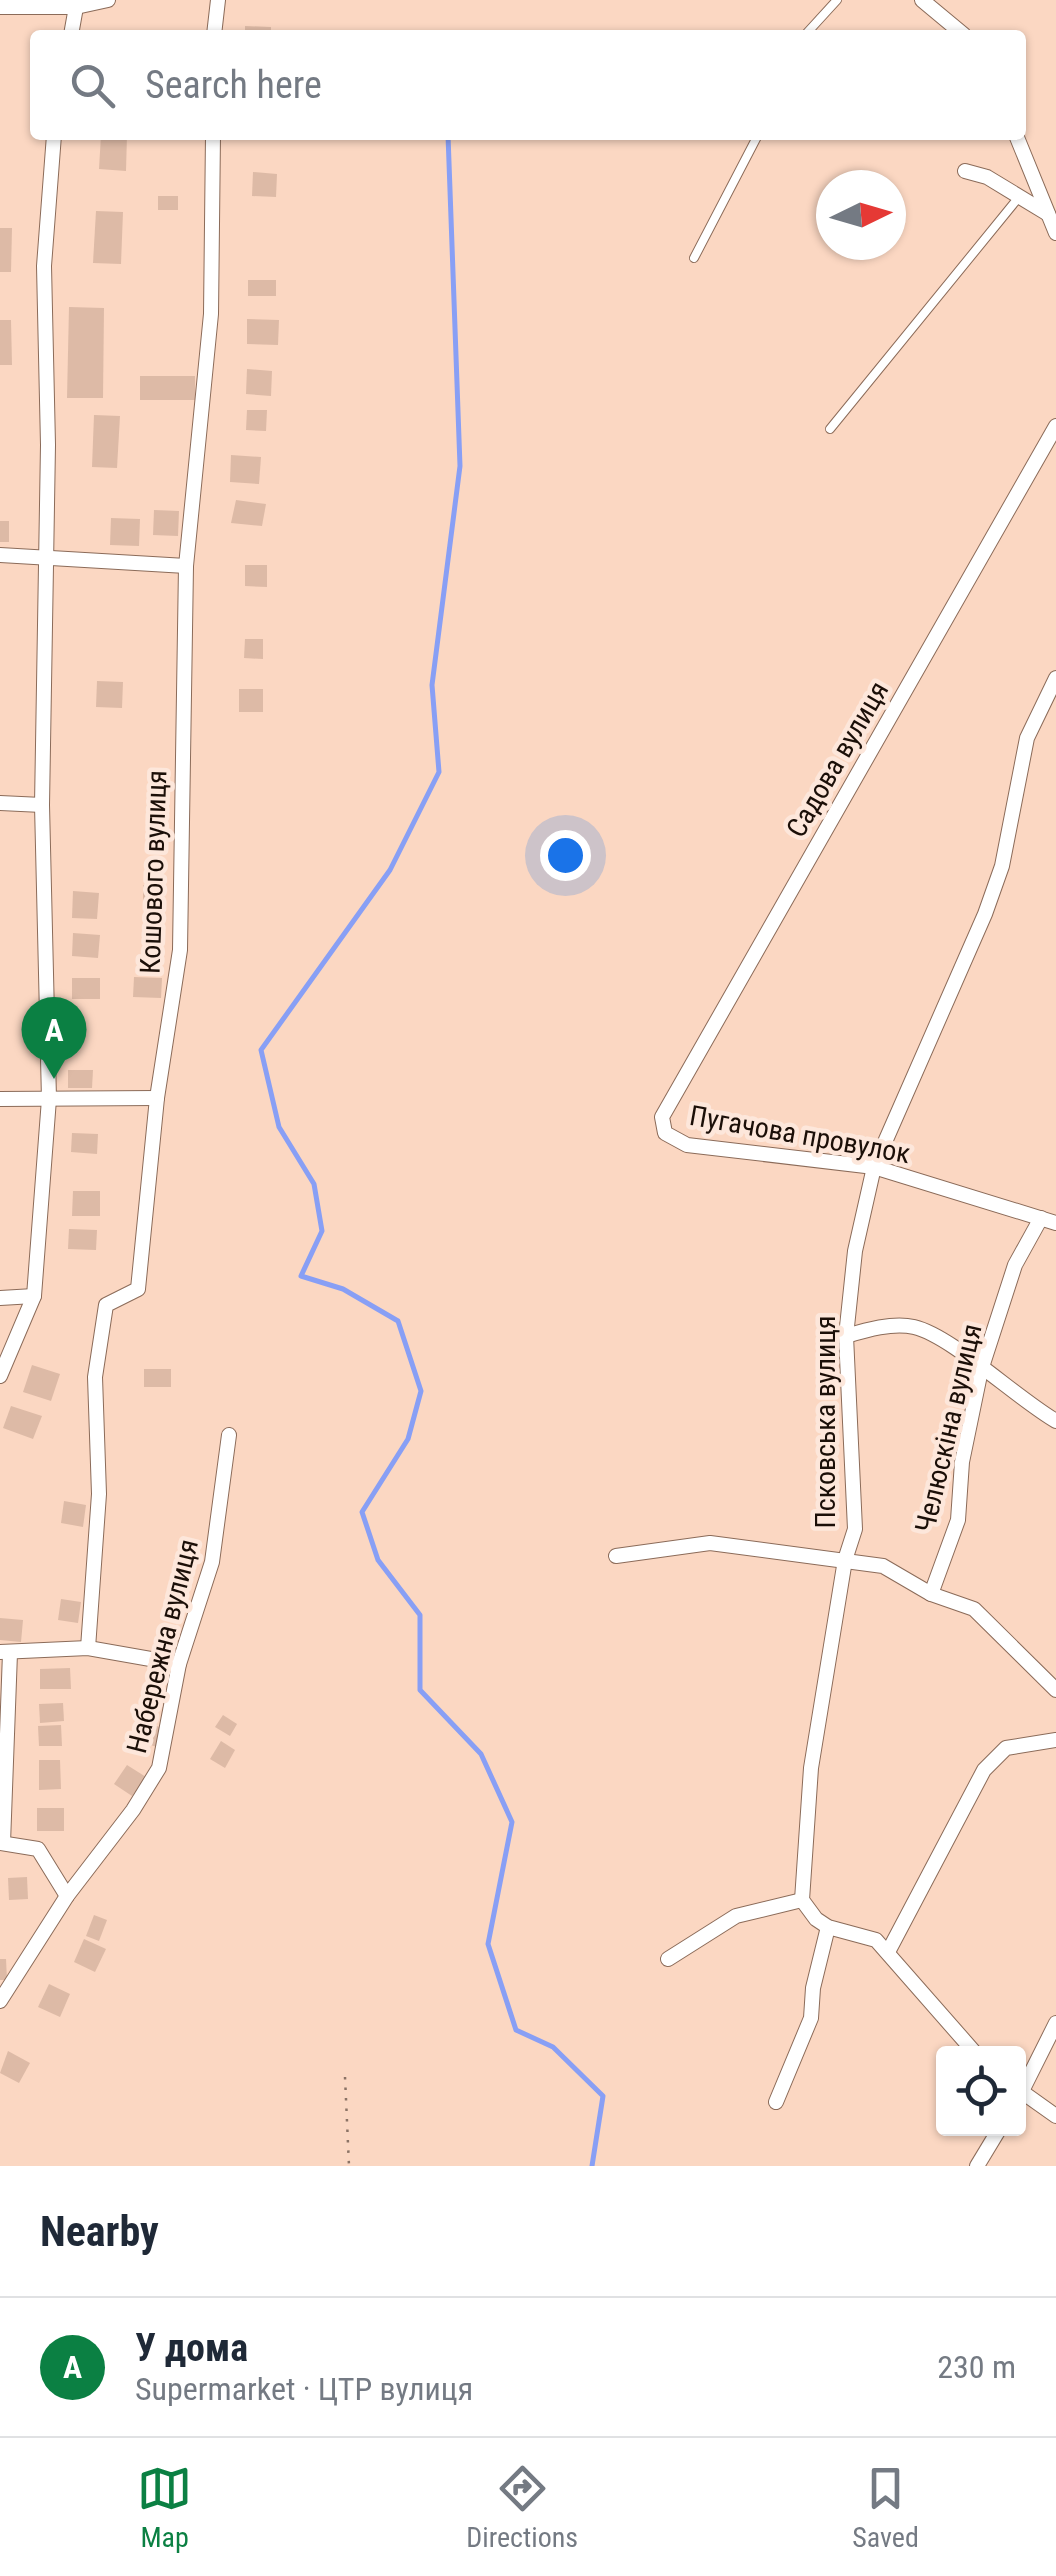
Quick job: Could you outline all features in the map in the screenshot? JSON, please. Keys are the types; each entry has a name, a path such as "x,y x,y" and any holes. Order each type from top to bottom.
{"street":[{"path":"0,7 76,6 108,0"},
{"path":"215,30 218,0"},
{"path":"922,0 958,30"},
{"path":"71,30 76,6"},
{"path":"0,1376 34,1296 50,1098 42,805 44,266 54,140"},
{"name":"Кошового вулиця","path":"88,1648 100,1494 95,1376 106,1304 138,1289 157,1098 180,950 186,566 211,314 213,140"},
{"path":"1018,140 1056,233"},
{"path":"965,171 987,176 1048,215"},
{"name":"Садова вулиця","path":"662,1117 1051,445 1056,426"},
{"path":"0,556 186,566"},
{"name":"Псковська вулиця","path":"802,1900 812,1768 846,1560 855,1529 846,1336 855,1251 874,1167 985,914 1002,866 1028,738 1056,678"},
{"path":"0,804 42,805"},
{"path":"0,1099 157,1098"},
{"name":"Пугачова провулок","path":"662,1117 665,1133 687,1145 874,1167 1056,1223"},
{"name":"Челюскіна вулиця","path":"930,1594 958,1520 962,1462 981,1370 1015,1265 1040,1218"},
{"path":"0,1298 34,1296"},
{"path":"846,1336 875,1328 912,1326 945,1340 981,1370 1056,1421"},
{"name":"Набережна вулиця","path":"0,2001 67,1896 133,1810 159,1768 179,1664 212,1562 229,1435"},
{"path":"616,1556 710,1543 883,1566 930,1594 974,1609 1056,1690"},
{"path":"67,1896 38,1848 1,1842 5,1652 88,1648 179,1664"},
{"path":"888,1952 984,1770 1006,1748 1056,1740"},
{"path":"668,1959 736,1916 802,1900 816,1920 828,1927 863,1934 888,1952 969,2046"},
{"path":"776,2102 812,2018 813,1988 828,1927"},
{"path":"1026,2081 1056,2022"},
{"path":"1026,2097 1056,2116"},
{"path":"977,2166 995,2136"}],"lane":[{"path":"810,30 837,0"},
{"path":"694,258 755,140"},
{"path":"830,429 1019,196"}],"path":[{"path":"345,2076 350,2166"}],"building":[{"path":"245,26 271,27 271,30 245,30"},
{"path":"101,140 127,140 126,171 99,169"},
{"path":"253,172 277,174 276,197 252,196"},
{"path":"158,196 178,196 178,210 158,210"},
{"path":"96,211 123,212 121,264 93,263"},
{"path":"0,228 12,228 11,272 0,272"},
{"path":"248,280 276,280 276,296 248,296"},
{"path":"69,307 104,308 103,398 67,398"},
{"path":"247,319 279,320 278,345 247,344"},
{"path":"0,320 11,320 12,365 0,365"},
{"path":"247,369 272,371 271,396 246,394"},
{"path":"140,376 195,376 195,400 140,400"},
{"path":"247,410 267,410 266,431 246,430"},
{"path":"94,415 120,416 117,468 92,467"},
{"path":"231,455 261,457 259,484 230,482"},
{"path":"236,500 266,504 262,526 231,523"},
{"path":"154,510 179,511 178,536 153,535"},
{"path":"111,518 140,519 139,546 110,545"},
{"path":"0,521 9,521 9,542 0,542"},
{"path":"245,565 267,565 267,587 245,586"},
{"path":"245,639 263,639 263,659 244,658"},
{"path":"97,681 123,682 122,708 96,707"},
{"path":"239,689 263,689 263,712 239,712"},
{"path":"143,885 165,886 164,912 143,911"},
{"path":"73,891 99,893 97,919 72,918"},
{"path":"73,933 100,935 98,958 72,956"},
{"path":"134,977 162,978 161,998 133,997"},
{"path":"72,978 100,978 100,999 72,999"},
{"path":"68,1070 93,1070 92,1088 68,1088"},
{"path":"72,1133 98,1134 97,1154 71,1152"},
{"path":"73,1191 100,1191 100,1216 72,1216"},
{"path":"69,1229 97,1230 96,1250 68,1249"},
{"path":"32,1365 60,1374 51,1401 23,1392"},
{"path":"144,1369 171,1369 171,1387 144,1387"},
{"path":"11,1406 42,1416 33,1439 3,1428"},
{"path":"64,1501 86,1505 83,1527 61,1523"},
{"path":"61,1599 81,1602 78,1623 58,1620"},
{"path":"0,1618 23,1620 21,1642 0,1640"},
{"path":"70,1668 71,1689 40,1689 40,1669"},
{"path":"63,1703 64,1721 40,1723 39,1704"},
{"path":"223,1715 237,1724 230,1736 215,1727"},
{"path":"147,1723 166,1729 160,1748 141,1742"},
{"path":"61,1725 62,1746 39,1746 38,1726"},
{"path":"221,1741 235,1750 225,1768 210,1759"},
{"path":"39,1760 60,1760 61,1789 39,1790"},
{"path":"127,1765 146,1777 132,1796 114,1784"},
{"path":"37,1808 64,1808 64,1831 37,1831"},
{"path":"27,1877 28,1899 9,1900 8,1878"},
{"path":"94,1915 107,1920 99,1941 86,1936"},
{"path":"84,1939 106,1949 95,1972 74,1962"},
{"path":"0,1959 6,1959 7,1980 0,1980"},
{"path":"49,1984 70,1994 60,2017 38,2007"},
{"path":"8,2051 30,2063 19,2083 0,2073"}],"waterway":[{"path":"448,140 460,466 432,685 439,772 390,870 261,1050 279,1127 314,1184 322,1231 301,1276 343,1289 398,1321 421,1391 408,1439 362,1512 378,1560 420,1615 420,1690 481,1754 512,1822 488,1944 516,2030 553,2047 603,2096 592,2166"}],"place":[{"name":"У дома","path":"54,1079"}]}
